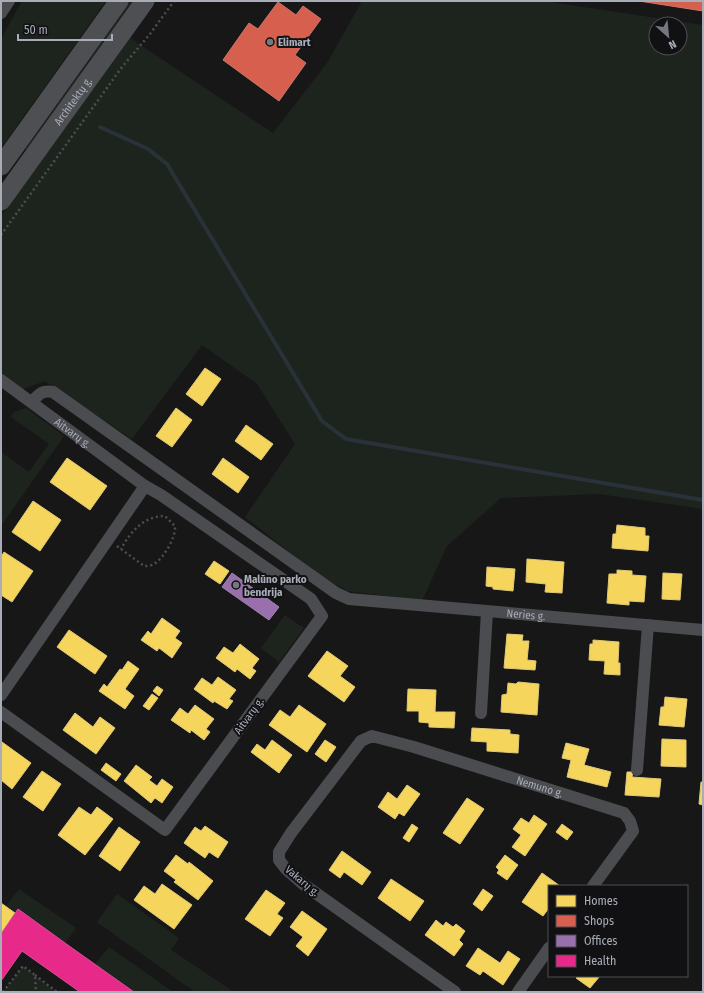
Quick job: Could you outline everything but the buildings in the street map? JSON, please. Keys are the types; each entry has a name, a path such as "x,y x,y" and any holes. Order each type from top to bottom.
{"main road":[{"name":"Architektų g.","path":"1,166 119,1"},
{"name":"Architektų g.","path":"1,201 145,1"},
{"path":"12,151 29,163"}],"street":[{"path":"1,14 8,1"},
{"name":"Aitvarų g.","path":"1,380 145,486 161,495 311,599 322,616 166,830 1,712"},
{"name":"Neries g.","path":"32,402 40,393 45,391 53,392 336,594 349,599 703,630"},
{"path":"1,695 145,486"},
{"path":"481,713 487,612"},
{"path":"637,770 648,625"},
{"name":"Nemuno g.","path":"372,736 421,749 624,813 630,821 633,831 594,885"},
{"name":"Vakarų g.","path":"372,736 361,741 290,833 279,852 279,860 303,884 456,992"},
{"path":"518,992 548,949"}],"path":[{"path":"1,235 122,67 150,34 174,1"},
{"path":"109,540 121,549 144,566 153,565 160,558 172,539 175,526 165,516 151,518 133,531 121,549"},
{"path":"3,992 23,966 57,992"},
{"path":"35,975 36,992"}],"shaded area":[{"path":"22,1 106,1 1,148 1,39"},
{"path":"128,1 135,1 28,149 24,149"},
{"path":"362,1 544,1 648,17 648,56 688,56 688,23 703,25 703,509 599,494 501,498 447,546 422,601 348,591 320,576 245,517 295,444 257,384 202,345 132,439 45,381 23,389 1,373 1,216 130,38 273,133 327,63"},
{"path":"26,408 64,436 1,526 1,452 29,472 49,444 11,417 14,412"},
{"path":"285,615 304,628 279,662 261,648"},
{"path":"19,889 76,928 65,943 6,906"},
{"path":"117,894 179,938 171,950 234,992 195,992 97,922"},
{"path":"109,947 173,992 134,992 95,964"},
{"path":"23,966 57,992 3,992"}],"waterway":[{"path":"100,127 148,149 167,164 322,421 346,439 703,500"}],"place":[{"name":"Elimart","path":"270,42"},
{"name":"Malūno parko bendrija","path":"236,585"}]}
